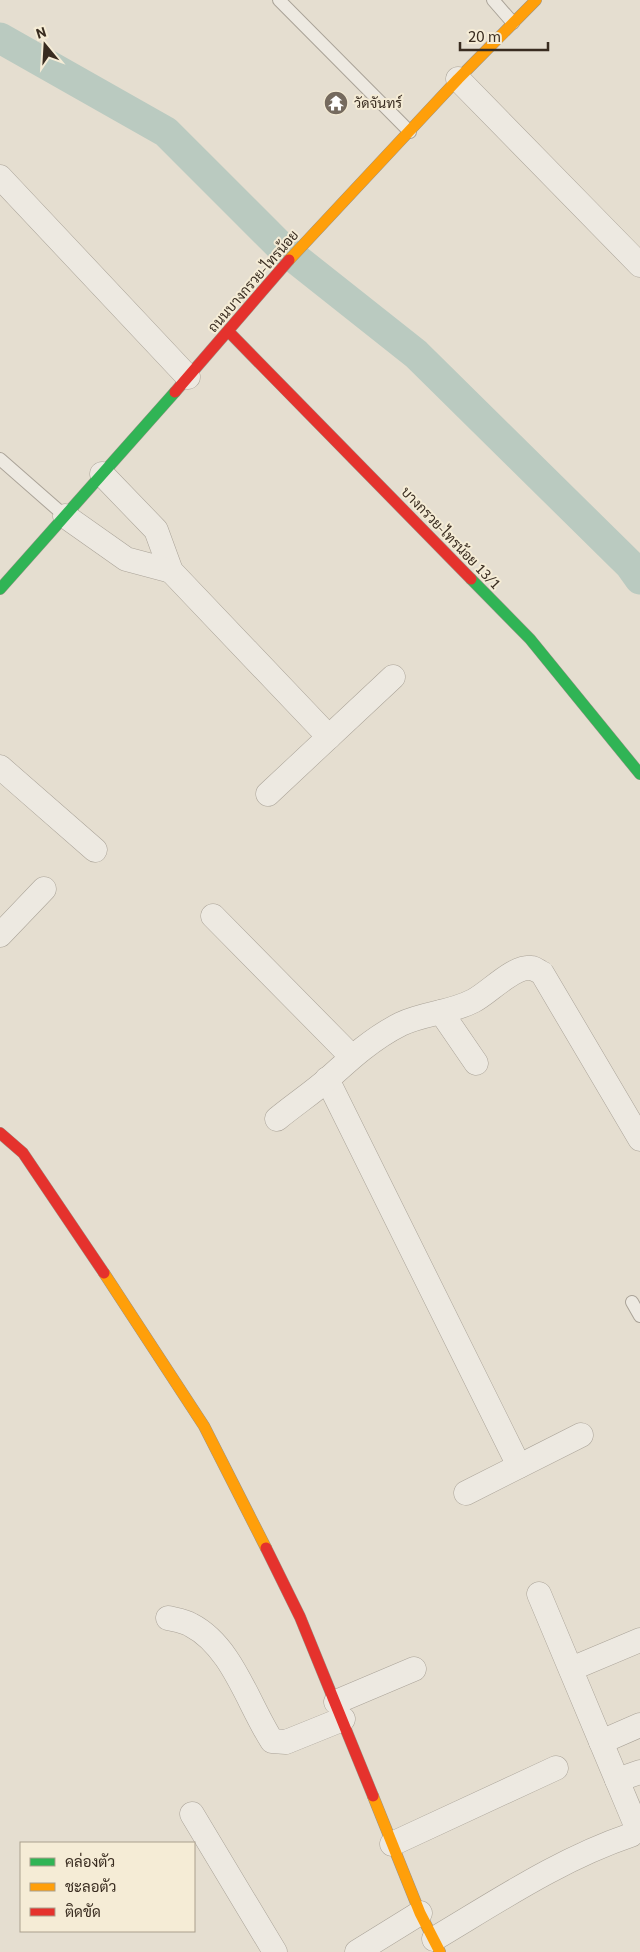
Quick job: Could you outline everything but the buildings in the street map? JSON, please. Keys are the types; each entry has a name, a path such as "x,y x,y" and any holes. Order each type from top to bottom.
{"street":[{"name":"ถนนบางกรวย-ไทรน้อย","path":"0,589 229,332 284,266 458,79 536,0"},
{"path":"458,79 640,265"},
{"path":"0,177 188,377"},
{"name":"บางกรวย-ไทรน้อย 13/1","path":"229,332 530,639 640,774"},
{"path":"102,474 156,530 170,571 329,737"},
{"path":"66,516 126,559 170,571"},
{"path":"268,794 393,677"},
{"path":"0,767 95,850"},
{"path":"0,935 44,889"},
{"path":"213,916 351,1056"},
{"path":"277,1119 327,1080 351,1056 401,1024 419,1017 459,1008 476,1000 509,976 525,968 534,968 542,974 640,1139"},
{"path":"441,1012 476,1063"},
{"path":"327,1080 519,1466"},
{"path":"0,1133 23,1153 46,1185 204,1426 254,1522 296,1609 420,1912 437,1945 564,1862 589,1850 631,1835 634,1831 635,1822 540,1594"},
{"path":"466,1493 581,1435"},
{"path":"168,1618 190,1624 209,1636 226,1658 272,1742 286,1742 414,1669"},
{"path":"571,1669 640,1640"},
{"path":"601,1742 640,1725"},
{"path":"392,1844 556,1768"},
{"path":"617,1780 640,1772"},
{"path":"192,1814 275,1952"},
{"path":"357,1952 420,1912"}],"lane":[{"path":"279,0 410,132"},
{"path":"492,0 512,23"},
{"path":"0,459 66,516"},
{"path":"632,1302 640,1316"}],"waterway":[{"path":"0,38 166,132 281,247 416,354 630,565 640,579"}],"traffic: fast":[{"path":"0,589 175,392"},
{"path":"471,579 530,639 640,774"}],"traffic: slow":[{"path":"289,260 458,79 536,0"},
{"path":"104,1273 204,1426 266,1548"},
{"path":"373,1796 420,1913 440,1952"}],"traffic: jam":[{"path":"175,392 289,260"},
{"path":"229,332 471,579"},
{"path":"0,1133 23,1153 104,1273"},
{"path":"266,1548 300,1617 373,1796"}],"place":[{"name":"วัดจันทร์","path":"336,103"}]}
